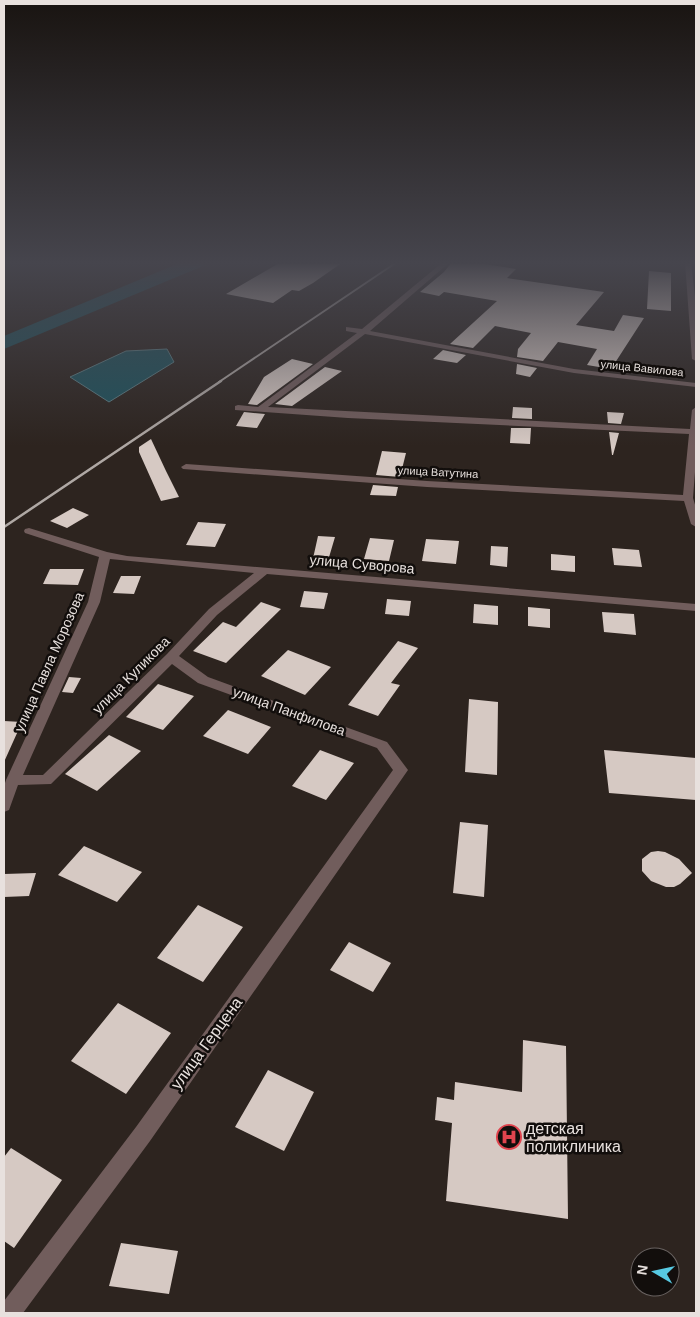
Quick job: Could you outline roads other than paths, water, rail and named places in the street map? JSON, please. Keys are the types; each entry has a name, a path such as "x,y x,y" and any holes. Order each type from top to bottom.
{"street":[{"path":"259,410 374,323"},
{"path":"694,323 696,359"},
{"name":"улица Вавилова","path":"349,328 574,371 696,385"},
{"path":"238,408 695,432"},
{"path":"696,410 688,498 696,524"},
{"name":"улица Ватутина","path":"186,467 427,484 688,498"},
{"name":"улица Суворова","path":"29,531 105,555 127,559 696,608"},
{"name":"улица Павла Морозова","path":"4,806 13,780 94,602 105,555"},
{"name":"улица Куликова","path":"13,780 46,780 213,612 264,571"},
{"name":"улица Панфилова","path":"170,657 203,680 382,745 401,770"},
{"name":"улица Герцена","path":"9,1313 143,1134 401,770"}],"water":[{"path":"167,349 174,362 109,402 70,377 126,351"}],"waterway":[{"path":"4,343 51,323"}],"railway":[{"path":"219,382 306,323"},
{"path":"4,527 221,381"}],"place":[{"name":"детская поликлиника","path":"509,1137"}]}
